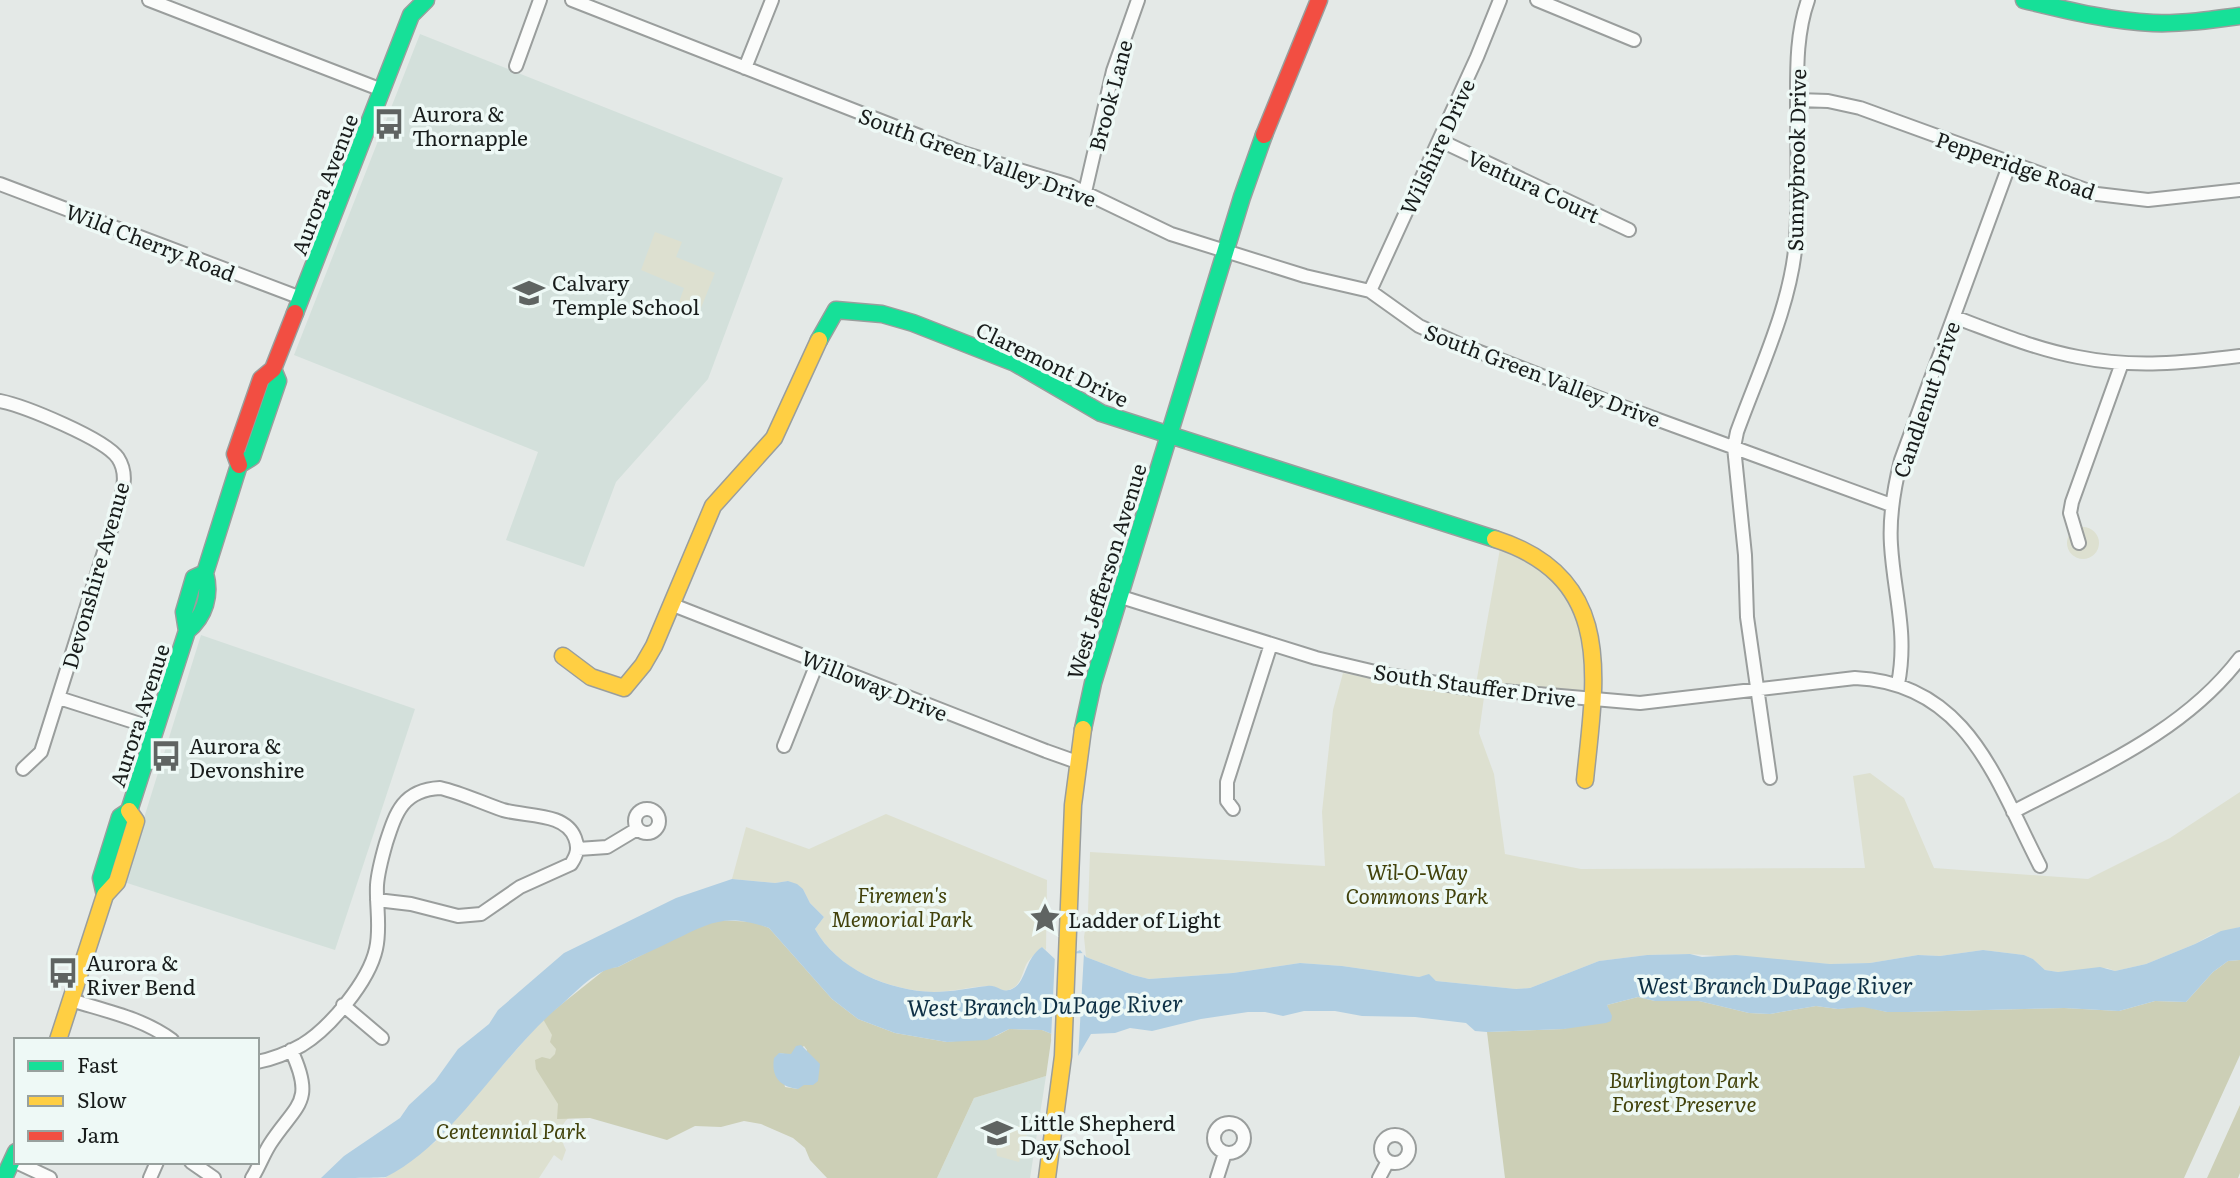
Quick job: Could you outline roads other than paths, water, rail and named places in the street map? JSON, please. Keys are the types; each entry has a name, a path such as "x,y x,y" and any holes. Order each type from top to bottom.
{"street":[{"name":"Aurora Avenue","path":"59,1038 105,895 101,878 120,817 129,811 187,631 198,623 210,586 205,573 239,466 252,457 278,381 273,369 382,90 410,7 426,0"},
{"path":"516,66 540,0"},
{"name":"South Green Valley Drive","path":"572,0 963,153 1085,191 1151,226 1226,253 1304,276 1370,291 1419,326 1459,344 1891,505"},
{"path":"744,68 772,0"},
{"name":"Brook Lane","path":"1085,191 1113,71 1138,0"},
{"name":"West Jefferson Avenue","path":"1047,1178 1063,1056 1068,890 1077,762 1093,683 1242,197 1319,0"},
{"name":"Wilshire Drive","path":"1370,291 1500,0"},
{"path":"1537,0 1634,40"},
{"name":"Sunnybrook Drive","path":"1770,778 1747,617 1745,555 1734,447 1779,315 1794,257 1798,212 1799,42 1808,0"},
{"path":"2024,0 2108,18 2153,23 2240,16"},
{"path":"152,1 382,90"},
{"name":"Pepperidge Road","path":"1797,100 1843,103 1860,108 2089,192 2131,199 2170,199 2240,190"},
{"name":"Ventura Court","path":"1439,140 1629,230"},
{"name":"Candlenut Drive","path":"1898,684 1903,651 1891,548 1891,505 1901,460 2010,163"},
{"name":"Wild Cherry Road","path":"0,184 301,298"},
{"name":"Claremont Drive","path":"563,656 582,672 602,683 624,688 648,656 673,605 713,506 774,438 813,350 836,310 882,314 913,323 1015,363 1110,417 1508,542 1535,554 1568,584 1588,620 1594,651 1585,780"},
{"path":"1954,317 2047,350 2122,363 2187,363 2240,355"},
{"path":"2080,543 2070,513 2072,502 2122,363"},
{"name":"Devonshire Avenue","path":"0,401 34,411 103,445 116,456 124,478 120,501 41,752 23,769"},
{"name":"South Stauffer Drive","path":"1118,596 1345,665 1429,682 1640,703 1855,678 1898,684 1922,695 1954,717 1975,743 2040,866"},
{"name":"Willoway Drive","path":"673,605 1077,762"},
{"path":"1233,809 1227,801 1227,782 1271,644"},
{"path":"2013,812 2175,723 2208,694 2240,658"},
{"path":"784,746 818,661"},
{"path":"59,698 156,729"},
{"path":"259,1062 278,1057 311,1038 362,983 373,961 378,937 377,900 378,874 386,844 394,818 403,803 418,792 440,788 514,813 563,823 573,833 578,849 575,859 567,867 520,887 481,914 458,916 411,904 377,900"},
{"path":"578,849 607,847 637,829"},
{"path":"71,1000 139,1021 156,1028 169,1038"},
{"path":"343,1005 382,1038"},
{"path":"251,1178 271,1143 294,1114 301,1098 302,1078 291,1050"},
{"path":"1217,1178 1225,1153"},
{"path":"4,1178 14,1161"},
{"path":"1379,1178 1388,1161"},
{"path":"24,1164 50,1178"},
{"path":"194,1164 214,1178"}],"water":[{"name":"West Branch DuPage River","path":"732,879 775,883 788,881 797,884 824,917 815,929 837,956 850,966 882,982 917,991 934,992 991,986 1012,989 1017,986 1032,958 1042,947 1057,961 1080,950 1086,957 1149,979 1233,973 1300,963 1419,977 1429,974 1436,981 1516,989 1530,988 1599,961 1647,955 1736,955 1830,964 1870,963 1918,955 1940,956 1983,950 2024,955 2045,970 2058,972 2100,967 2115,971 2146,964 2221,931 2240,927 2240,960 2228,961 2213,972 2186,1002 2155,1001 2119,1011 2064,1008 1887,1012 1863,1007 1838,1009 1816,1006 1770,1014 1749,1013 1699,1001 1655,1001 1638,997 1607,1005 1612,1016 1611,1021 1606,1023 1564,1029 1487,1032 1475,1031 1466,1023 1415,1017 1362,1016 1335,1011 1304,1011 1283,1016 1248,1012 1201,1019 1152,1031 1130,1028 1115,1033 1091,1034 1078,1056 1052,1034 1042,1030 1009,1029 987,1040 947,1042 895,1033 858,1019 832,999 769,928 730,920 698,928 618,967 602,972 587,982 539,1025 455,1121 410,1162 386,1177 321,1178 344,1156 400,1118 409,1105 435,1081 458,1049 489,1024 498,1010 564,953 676,898"},
{"path":"801,1045 820,1064 818,1081 798,1089 786,1086 778,1080 773,1065 774,1058 779,1053 791,1054 796,1046"}],"place":[{"name":"Aurora & Thornapple","path":"389,124"},
{"name":"Calvary Temple School","path":"529,293"},
{"name":"Aurora & Devonshire","path":"166,756"},
{"name":"Ladder of Light","path":"1045,918"},
{"name":"Aurora & River Bend","path":"63,973"},
{"name":"Little Shepherd Day School","path":"997,1133"}],"park label":[{"name":"Wil-O-Way Commons Park","path":"1417,882"},
{"name":"Firemen's Memorial Park","path":"902,905"},
{"name":"Burlington Park Forest Preserve","path":"1684,1090"},
{"name":"Centennial Park","path":"511,1129"}]}
